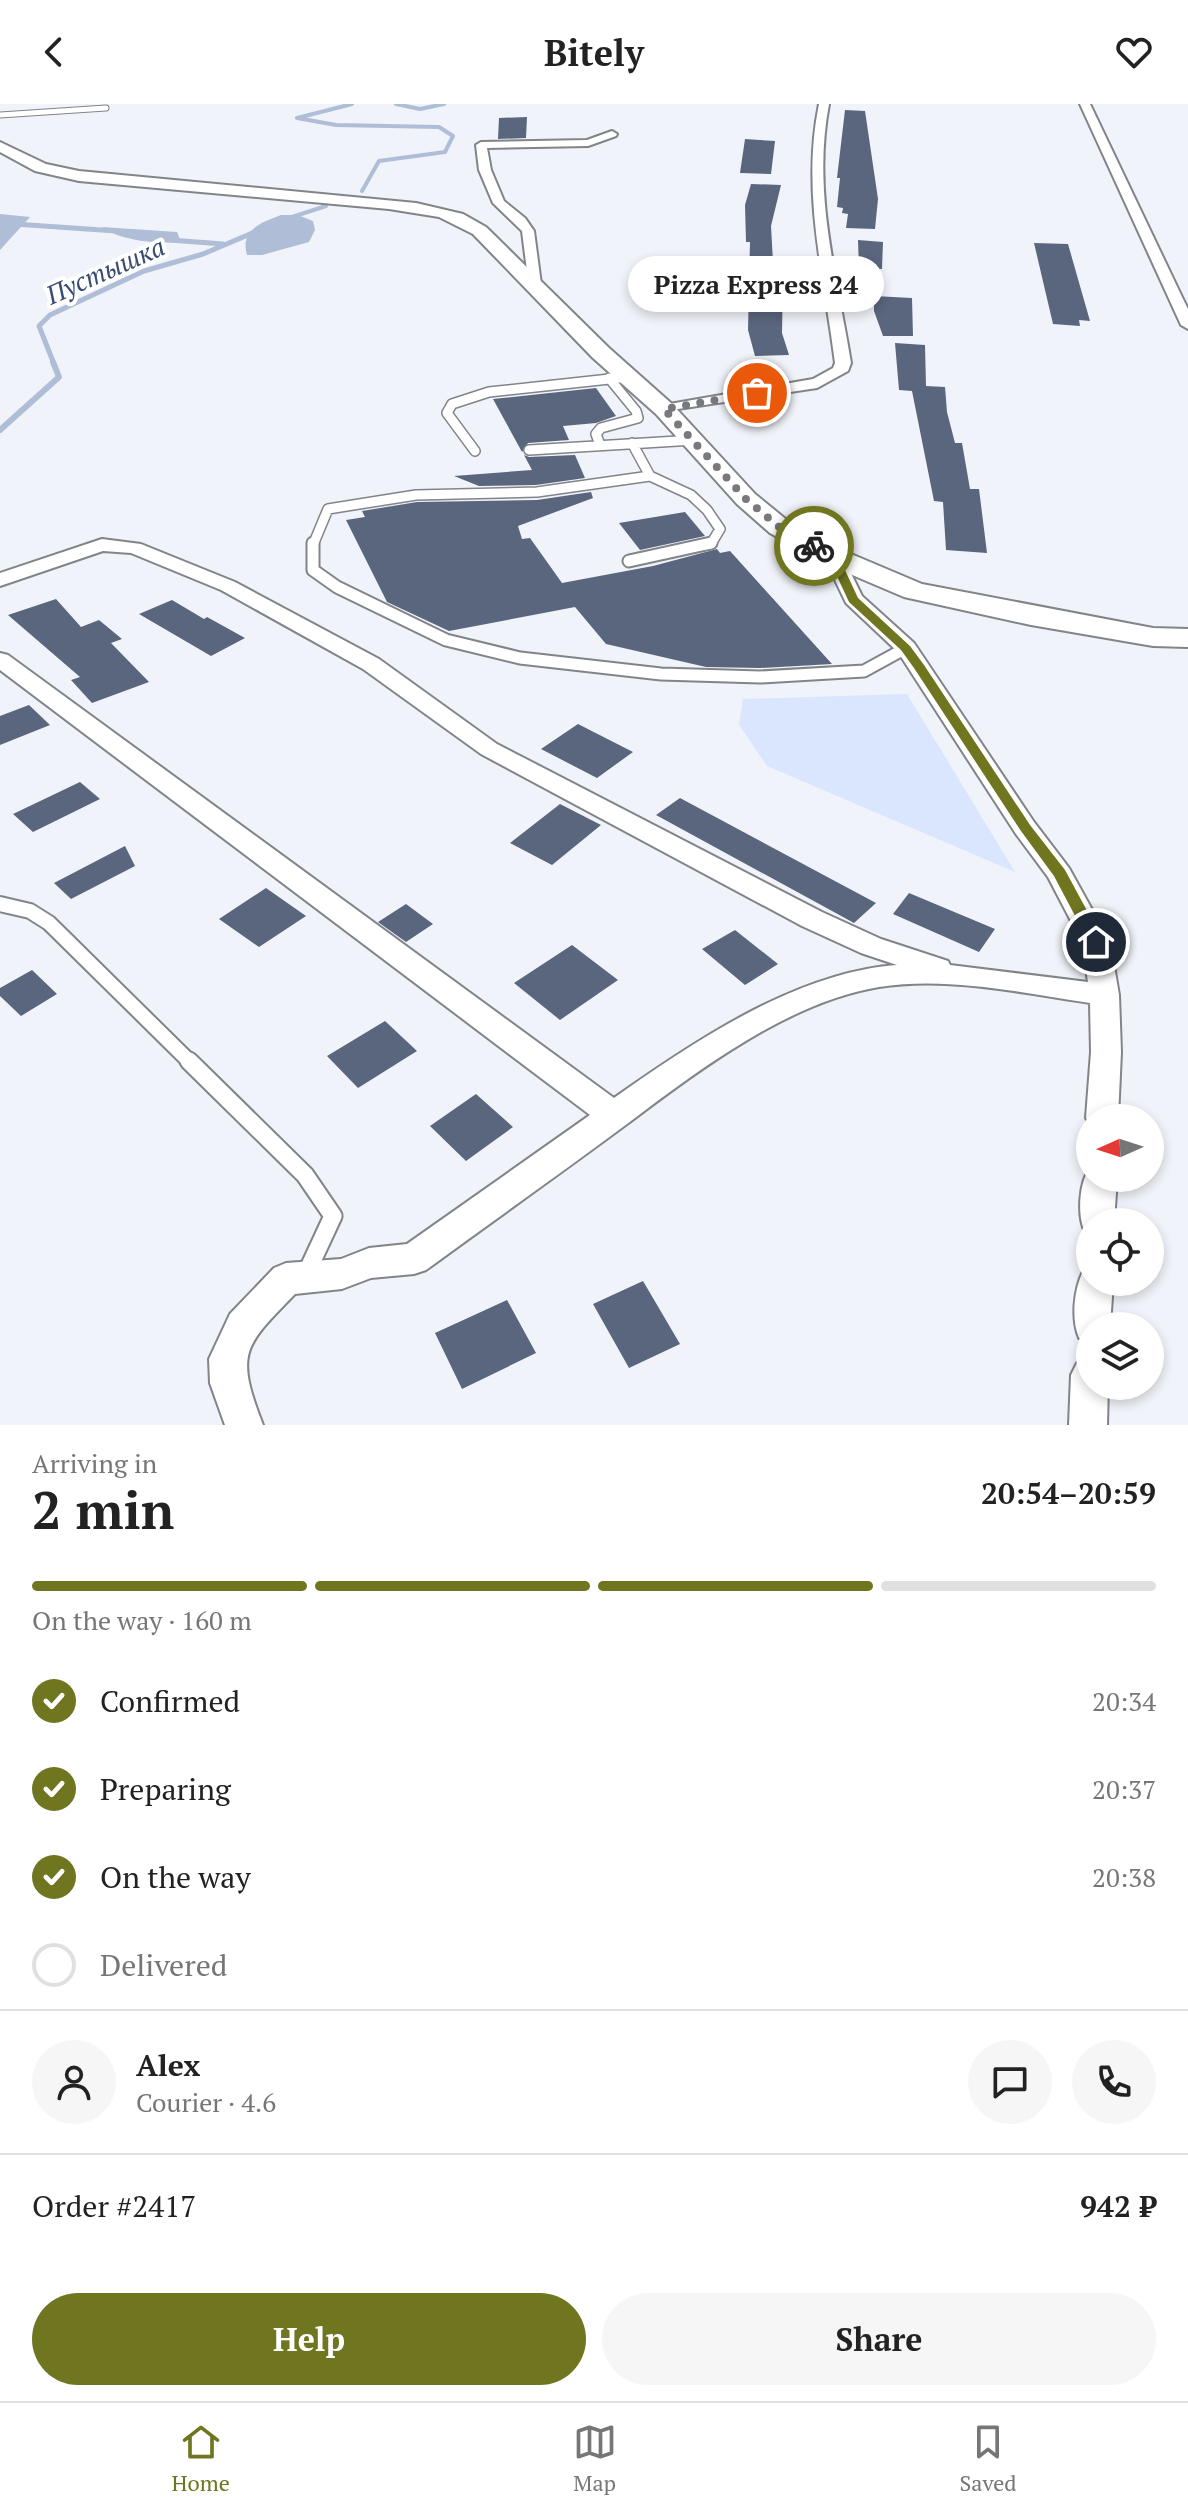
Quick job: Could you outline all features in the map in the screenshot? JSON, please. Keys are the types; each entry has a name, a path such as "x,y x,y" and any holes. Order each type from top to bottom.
{"main road":[{"path":"0,146 41,168 79,176 359,201 433,212 479,226 618,377 664,409 746,499 779,527 834,557 914,591 964,604 1153,637 1188,638"}],"street":[{"path":"664,409 817,383 840,371 843,363 837,311 815,201 815,145 824,104"},
{"path":"1085,104 1132,211 1161,264 1188,325"},
{"path":"534,284 528,231 499,203 485,170 481,145 588,143 612,134"},
{"path":"0,580 102,545 134,548 228,586 371,664 489,749 812,919 871,946 959,975"},
{"path":"834,557 853,599 906,648 1025,828 1060,874 1096,942 1104,995 1106,1052 1103,1104"},
{"path":"0,660 615,1116"},
{"path":"244,1425 234,1400 226,1361 243,1324 286,1279 342,1274 369,1263 414,1259 687,1062 729,1038 827,991 882,976 959,975 1104,995"},
{"path":"1088,1425 1089,1400"}],"lane":[{"path":"0,115 106,108"},
{"path":"475,451 447,413 452,404 489,392 618,377 638,418 601,428 596,434 600,445"},
{"path":"529,450 694,440"},
{"path":"632,443 650,476"},
{"path":"629,561 711,544 720,529 709,509 670,481 650,476 537,492 416,495 328,509 309,554 313,570 337,587 446,640 520,658 661,674 760,677 864,671 906,648"},
{"path":"0,904 30,911 49,923 305,1175 333,1216 305,1277"}],"shaded area":[{"path":"0,214 30,217 0,250"},
{"path":"281,215 298,215 313,221 315,230 309,242 262,255 247,255 246,239 249,233"},
{"path":"102,227 177,232 181,242 140,240 119,236"},
{"path":"907,694 1015,872 767,766 739,725 743,699"}],"building":[{"path":"845,110 865,111 878,199 875,229 846,228 848,214 837,207"},
{"path":"527,117 526,138 498,139 499,118"},
{"path":"745,139 775,141 771,174 740,173"},
{"path":"751,184 781,185 771,226 774,280 783,280 782,333 789,355 755,356 748,330 750,242 746,242 745,205"},
{"path":"858,240 883,242 882,269 859,268"},
{"path":"1034,243 1068,244 1090,321 1079,320 1080,326 1053,324"},
{"path":"874,296 912,298 913,336 883,336 874,311"},
{"path":"895,343 925,345 926,386 945,387 947,412 955,443 962,443 970,489 979,489 987,553 946,550 943,502 934,501 912,391 899,390"},
{"path":"596,388 616,416 596,423 563,426 569,440 528,443 522,452 493,399"},
{"path":"524,455 575,455 585,478 536,485 479,486 454,476 532,470"},
{"path":"591,492 593,498 518,526 522,539 530,538 562,583 653,566 717,549 720,553 730,551 832,664 706,667 606,644 575,607 449,631 387,602 346,520 365,517 362,511 417,502 537,500"},
{"path":"685,512 705,536 640,550 619,523"},
{"path":"56,599 81,627 99,620 122,639 111,643 149,682 92,703 71,680 80,677 8,615"},
{"path":"172,600 245,638 211,656 139,614"},
{"path":"29,705 50,725 0,745 0,716"},
{"path":"578,724 633,752 597,778 541,749"},
{"path":"80,782 100,799 33,832 13,814"},
{"path":"680,798 876,903 854,923 656,815"},
{"path":"560,804 601,825 552,865 510,843"},
{"path":"125,846 135,866 71,899 54,883"},
{"path":"266,888 306,916 259,947 219,919"},
{"path":"909,893 995,929 979,952 893,914"},
{"path":"406,904 433,924 406,942 378,922"},
{"path":"735,930 778,964 745,985 702,949"},
{"path":"572,945 618,980 560,1020 514,983"},
{"path":"32,970 57,994 21,1016 0,996 0,988"},
{"path":"385,1021 417,1051 358,1088 327,1056"},
{"path":"476,1094 513,1127 466,1161 430,1126"},
{"path":"643,1281 680,1344 629,1368 593,1304"},
{"path":"507,1300 536,1353 462,1389 435,1333"}],"waterway":[{"path":"352,104 297,118 336,125 439,127 453,136 445,152 379,161 362,191"},
{"path":"396,104 420,109 444,104"},
{"path":"289,218 326,206"},
{"path":"0,223 116,231"},
{"name":"Пустышка","path":"54,364 39,326 50,315 144,271 203,254 257,231"},
{"path":"170,240 223,244"},
{"name":"Пустышка","path":"0,430 59,377 53,362"}],"way so far":[{"path":"757,393 664,409 746,499 779,527 814,546"}],"place":[{"name":"Pizza Express 24","path":"757,393"}],"route":[{"path":"814,546 834,557 853,599 906,648 920,667 1025,828 1060,874 1096,942"}]}
